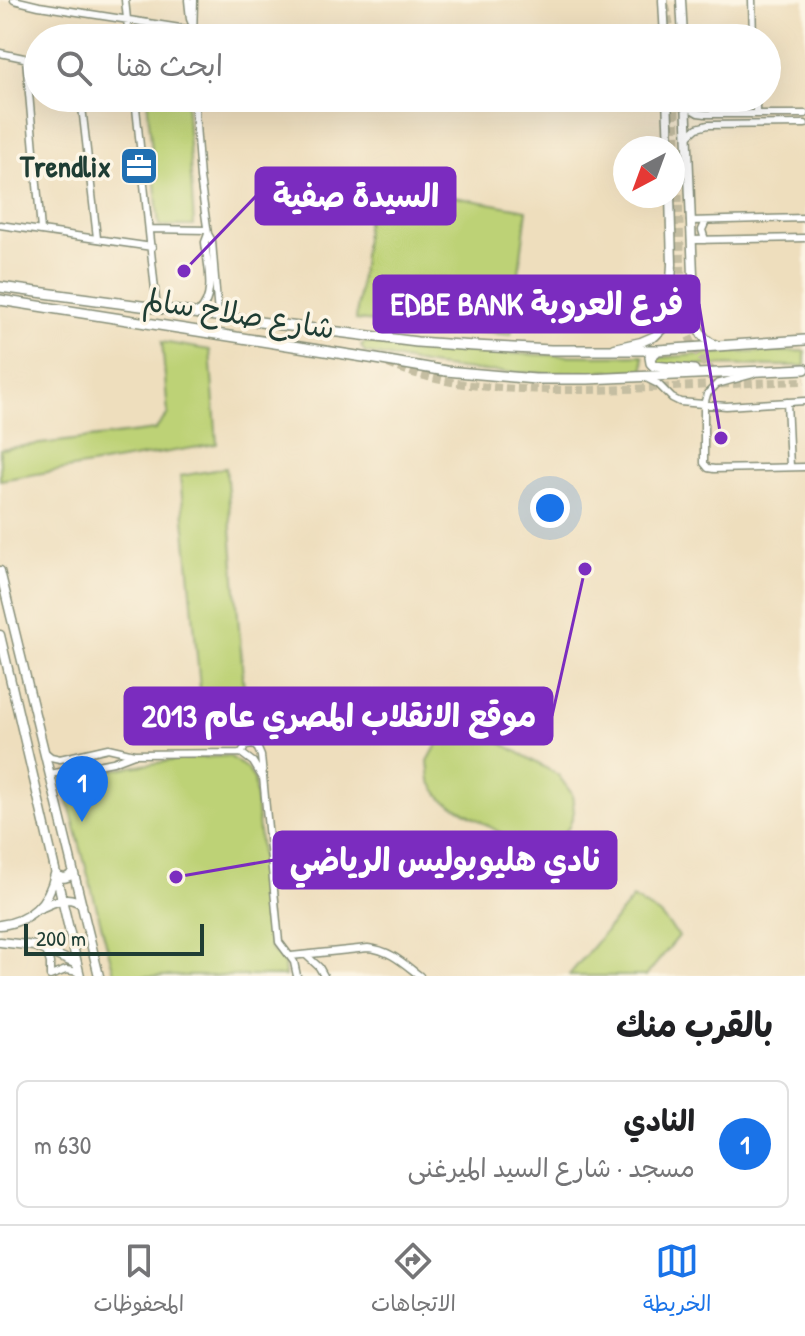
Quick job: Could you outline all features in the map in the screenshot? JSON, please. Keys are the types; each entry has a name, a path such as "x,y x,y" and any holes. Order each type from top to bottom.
{"highway":[{"name":"شارع صلاح سالم","path":"0,287 353,334 503,348 658,350 805,340"},
{"name":"شارع صلاح سالم","path":"0,300 499,377 579,379 805,369"},
{"path":"350,355 353,334"},
{"path":"658,350 650,357 654,366 702,372"}],"main road":[{"path":"663,0 664,24"},
{"path":"681,0 682,24"},
{"path":"668,112 669,136"},
{"path":"686,112 696,322 707,341 717,345"},
{"path":"609,349 655,336 667,323 671,309 670,208"},
{"path":"671,309 681,311 694,300"},
{"path":"0,571 99,976"},
{"path":"0,635 79,971"},
{"path":"55,874 66,878 73,869"},
{"path":"37,909 49,893 55,874"},
{"path":"0,925 20,920 61,899 73,899 82,906"},
{"path":"0,942 46,950 79,971"}],"street":[{"path":"14,0 151,24"},
{"path":"125,0 127,24"},
{"path":"188,0 191,24"},
{"path":"194,0 194,24"},
{"path":"752,0 753,24"},
{"path":"0,53 24,59"},
{"path":"31,112 41,230"},
{"path":"83,112 97,238"},
{"path":"137,112 157,309"},
{"path":"195,112 198,165 212,241 218,315"},
{"path":"699,112 805,114"},
{"path":"702,114 699,120 702,126"},
{"path":"687,137 702,126 805,124"},
{"path":"690,221 805,218"},
{"path":"705,240 702,230 706,221"},
{"path":"0,225 152,247"},
{"path":"150,229 208,232"},
{"path":"198,313 209,297 205,242 208,232"},
{"path":"691,240 805,238"},
{"path":"764,371 717,384 707,394 704,405 704,460 708,468 714,469 805,467"},
{"path":"641,376 658,384 674,400 704,405 805,401"},
{"path":"787,402 790,467"},
{"path":"241,753 246,746 257,747 255,758 263,782"},
{"path":"44,751 57,759 105,748 134,754 241,753 255,758"},
{"path":"50,774 113,762 134,754"},
{"path":"255,758 263,782 279,937 281,946 296,966 297,976"},
{"path":"291,956 379,949 394,956 420,976"},
{"path":"46,950 50,976 62,970 79,971"},
{"path":"305,955 324,976"}],"green space":[{"path":"148,112 187,112 194,226 159,226"},
{"path":"371,182 527,210 511,335 356,320"},
{"path":"162,342 210,350 217,444 0,480 0,449 155,430 168,414"},
{"path":"366,342 504,353 643,355 644,370 544,373 469,370 365,353 361,346"},
{"path":"805,351 805,366 658,365 657,358 718,353"},
{"path":"226,468 247,726 202,709 180,476"},
{"path":"473,727 558,775 572,794 574,812 569,827 557,841 541,846 539,855 442,799 430,781 428,761 439,741 454,732"},
{"path":"229,756 247,769 254,779 270,949 284,961 285,976 115,976 62,778 181,759"},
{"path":"633,898 659,914 679,936 646,976 570,976 569,975"}],"tunnel":[{"path":"666,5 669,24"},
{"path":"676,112 683,317 699,355 712,371 729,384"},
{"path":"388,364 449,382 533,389 586,390 805,381"}],"place":[{"name":"Trendlix","path":"139,166"},
{"name":"السيدة صفية","path":"184,271"},
{"name":"EDBE BANK فرع العروبة","path":"721,438"},
{"name":"موقع الانقلاب المصري عام 2013","path":"585,569"},
{"name":"النادي","path":"82,822"},
{"name":"نادي هليوبوليس الرياضي","path":"176,877"}]}
